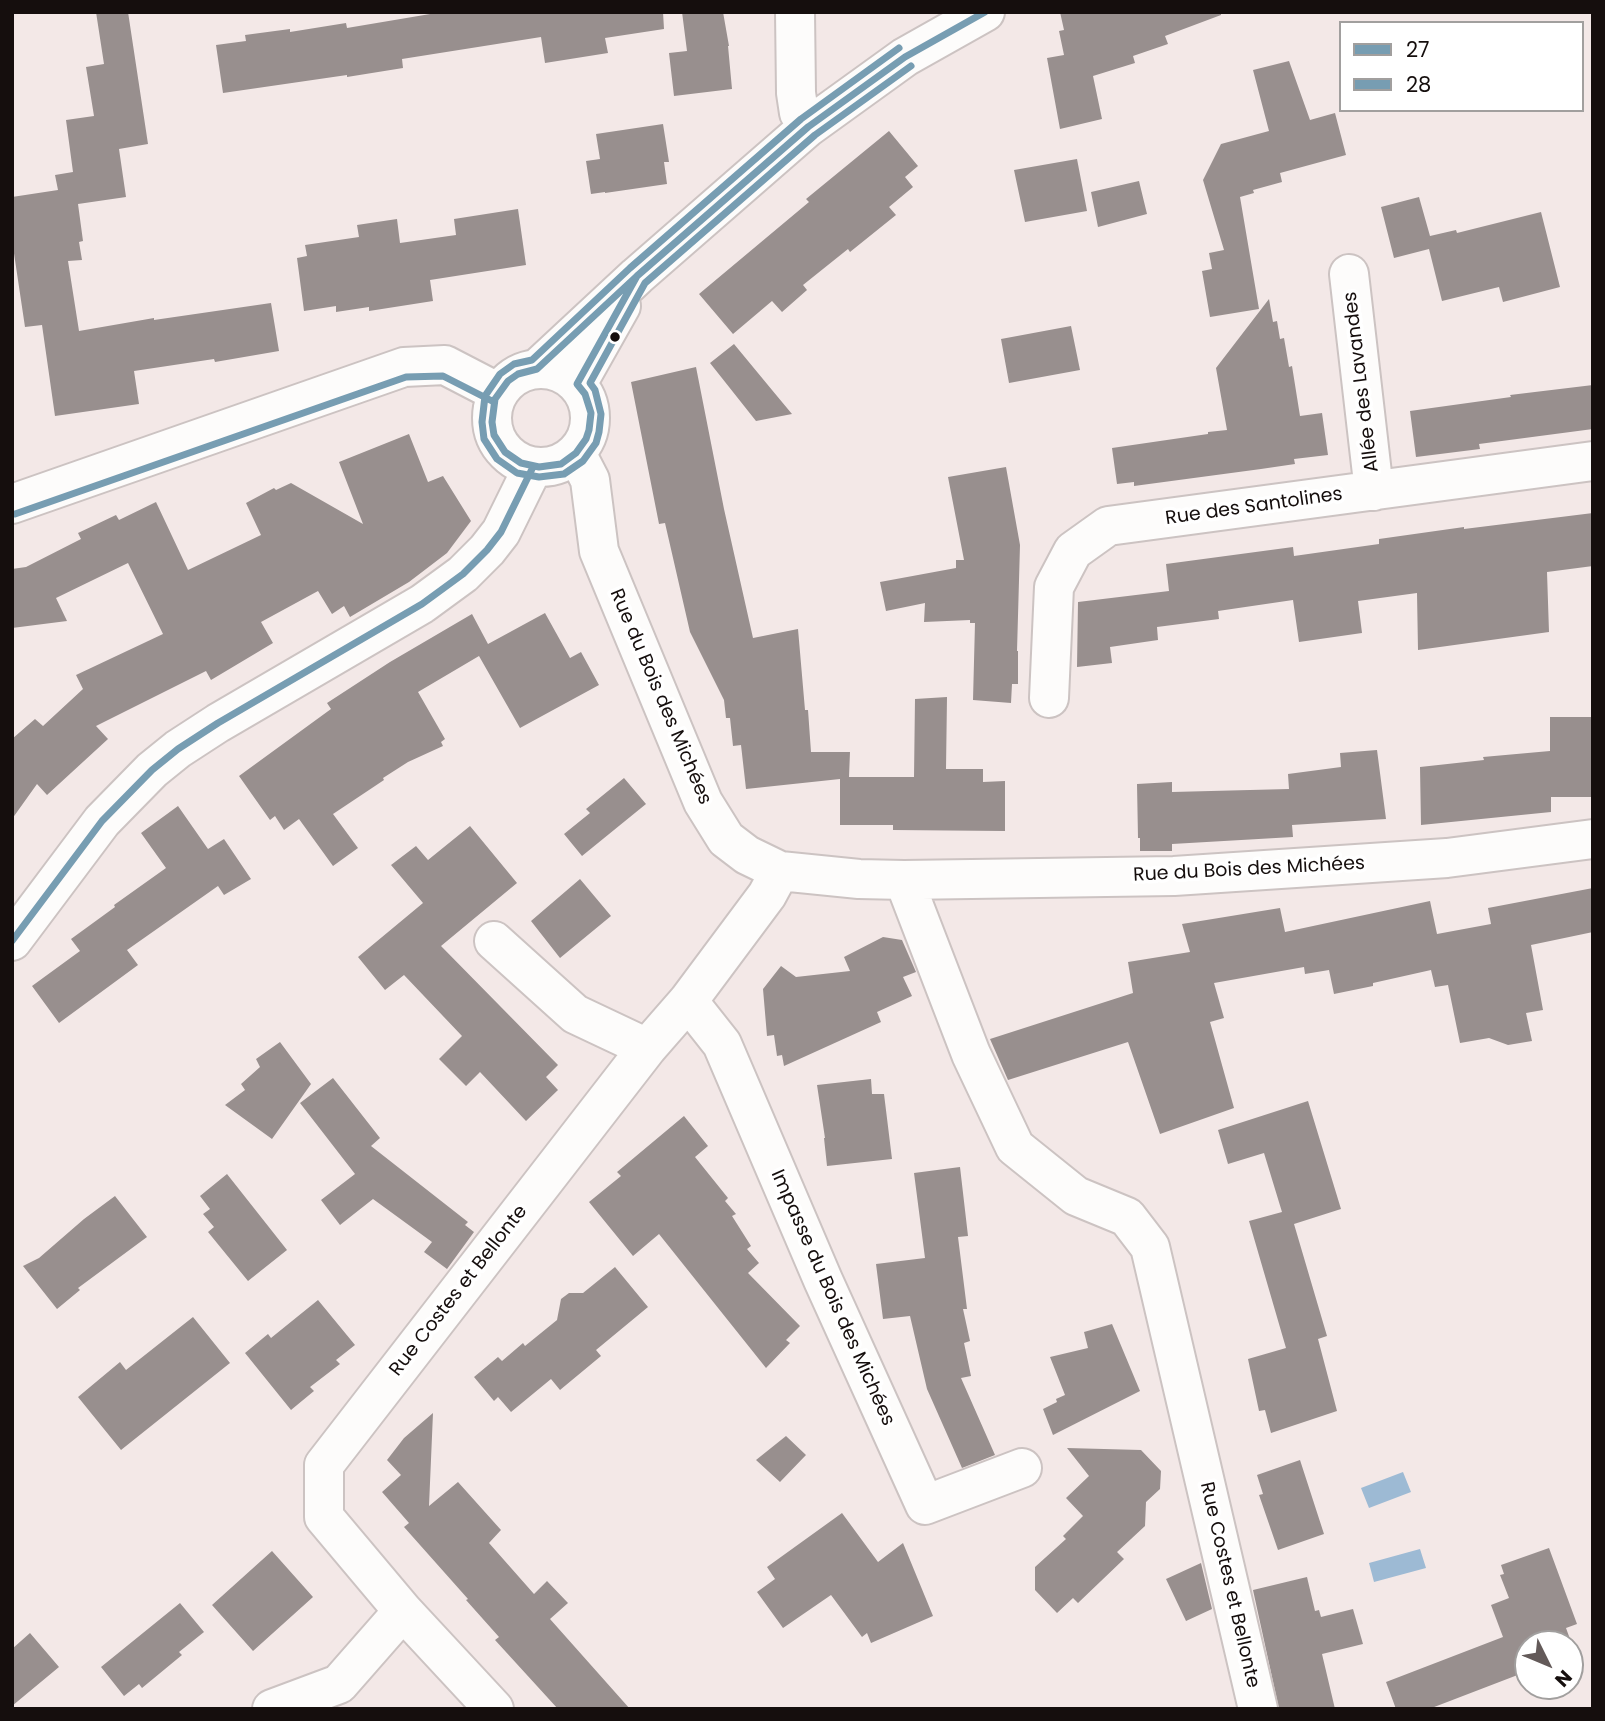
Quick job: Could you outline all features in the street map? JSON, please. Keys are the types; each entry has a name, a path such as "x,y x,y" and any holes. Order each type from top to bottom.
{"street":[{"path":"795,12 796,93 799,113 807,127"},
{"path":"537,369 807,127 905,57 985,12"},
{"name":"Allée des Lavandes","path":"1349,274 1374,491"},
{"path":"578,384 638,276"},
{"path":"12,504 404,367 445,365 499,393"},
{"path":"547,368 559,371 578,384 585,394 591,413 586,439 576,453 561,464 533,467 521,463 505,452 494,435 492,411 499,393 508,382 518,374 547,368"},
{"name":"Rue du Bois des Michées","path":"576,453 590,480 599,551 703,802 726,839 747,855 780,871 859,879 904,880 1174,876 1447,858 1593,839"},
{"name":"Rue des Santolines","path":"1049,698 1054,587 1073,551 1108,526 1593,461"},
{"path":"12,941 102,821 152,770 218,723 422,604 463,574 501,532 533,467"},
{"name":"Rue Costes et Bellonte","path":"494,1709 403,1611 324,1517 324,1465 647,1048 688,1001 767,895 780,871"},
{"name":"Rue Costes et Bellonte","path":"904,880 971,1054 1015,1147 1076,1196 1128,1217 1150,1247 1258,1709"},
{"path":"494,941 575,1014 647,1048"},
{"name":"Impasse du Bois des Michées","path":"688,1001 722,1044 823,1280 925,1505 1022,1468"},
{"path":"272,1709 339,1684 403,1611"}],"water":[{"path":"1403,1472 1411,1492 1369,1508 1361,1488"},
{"path":"1420,1549 1426,1568 1374,1582 1369,1563"}],"building":[{"path":"96,12 128,12 148,144 119,149 126,197 78,204 83,241 79,242 82,260 68,261 79,331 271,303 279,351 215,362 214,359 134,371 139,404 55,416 42,325 25,327 12,240 12,197 58,190 55,175 73,172 66,120 94,116 86,67 104,64"},
{"path":"442,12 663,12 664,29 605,38 608,53 545,63 541,37 402,59 403,68 223,93 216,45 246,41 245,35 290,29 290,32 346,23 347,28"},
{"path":"682,12 723,12 732,89 674,96 669,53 687,51"},
{"path":"1060,12 1221,12 1221,15 1165,36 1168,44 1133,56 1135,63 1093,76 1102,119 1060,129 1047,58 1064,55 1059,31 1064,30"},
{"path":"1289,61 1310,120 1335,113 1346,155 1280,173 1282,182 1253,190 1254,193 1240,197 1259,309 1210,317 1202,271 1212,269 1209,253 1224,250 1203,180 1221,144 1269,131 1253,70"},
{"path":"663,124 669,162 664,162 667,184 591,194 586,161 600,159 596,134"},
{"path":"889,131 918,166 905,177 913,187 889,207 896,215 803,285 807,290 782,312 772,301 733,334 699,294 809,202 806,199"},
{"path":"1077,159 1087,211 1025,222 1014,170"},
{"path":"1139,181 1147,214 1098,227 1091,192"},
{"path":"1419,197 1430,236 1456,230 1457,233 1541,212 1560,287 1503,302 1499,287 1442,301 1429,249 1394,258 1381,207"},
{"path":"518,209 526,265 430,280 433,301 369,311 369,307 336,312 336,306 304,311 297,258 307,256 305,245 359,237 357,225 397,219 400,243 456,235 454,219"},
{"path":"1269,299 1273,322 1277,321 1280,339 1284,338 1289,367 1292,366 1300,416 1322,413 1328,455 1294,459 1295,464 1261,469 1134,486 1134,482 1117,484 1112,448 1227,430 1216,368"},
{"path":"1071,326 1080,370 1009,383 1001,339"},
{"path":"734,344 792,414 756,421 710,363"},
{"path":"696,367 753,638 798,629 811,752 850,752 849,777 914,777 915,699 947,697 946,769 983,769 983,782 1005,781 1005,831 893,830 893,825 840,825 840,779 746,789 741,745 733,746 730,718 726,718 724,700 690,632 665,523 659,524 631,382"},
{"path":"1593,385 1593,429 1479,444 1480,449 1416,457 1410,411"},
{"path":"409,434 428,482 443,476 471,521 447,553 409,582 350,617 344,606 332,614 318,591 261,622 273,643 211,680 206,671 96,726 108,739 47,795 37,784 12,819 12,739 35,719 43,726 83,689 76,675 163,634 128,563 56,598 67,621 12,628 12,569 26,567 81,539 78,533 116,515 119,520 156,502 188,570 261,535 246,503 274,488 276,490 291,483 363,524 339,462"},
{"path":"1006,467 1020,545 1018,684 1012,684 1011,703 973,700 975,623 970,623 970,620 924,622 925,603 886,611 880,582 956,568 956,560 964,560 948,477"},
{"path":"1593,513 1593,566 1547,572 1549,632 1418,650 1417,593 1358,601 1362,633 1299,642 1293,600 1218,611 1219,619 1157,627 1158,640 1110,647 1112,663 1077,667 1078,602 1169,591 1166,564 1293,547 1294,556 1379,544 1379,539"},
{"path":"545,613 570,658 581,652 599,685 520,728 479,656 418,692 445,739 441,742 443,746 408,762 333,814 358,848 333,866 299,819 284,830 275,816 270,820 239,776 331,709 327,703 472,614 488,644"},
{"path":"1550,717 1593,717 1593,797 1551,797 1551,812 1421,825 1420,767 1484,760 1483,757 1550,751"},
{"path":"1377,750 1386,819 1292,825 1293,837 1172,844 1172,851 1140,851 1137,784 1172,782 1172,792 1289,789 1288,774 1341,767 1340,753"},
{"path":"624,778 646,804 582,856 564,834 590,813 586,809"},
{"path":"178,806 208,849 224,839 251,879 224,895 218,886 127,950 138,965 59,1023 32,986 80,951 71,939 166,868 141,833"},
{"path":"470,826 517,883 441,946 558,1065 546,1077 558,1090 526,1121 480,1072 466,1086 439,1059 462,1036 404,975 385,990 358,957 423,903 391,865 416,846 428,860"},
{"path":"580,879 611,916 560,958 531,921"},
{"path":"1593,888 1593,932 1531,945 1543,1010 1526,1013 1532,1041 1508,1045 1489,1038 1460,1043 1448,985 1435,987 1431,970 1334,994 1329,970 1305,974 1304,967 1214,983 1224,1018 1210,1022 1234,1108 1160,1134 1128,1042 1008,1080 990,1039 1133,993 1128,962 1190,952 1182,924 1280,908 1285,932 1430,901 1437,934 1491,924 1488,908"},
{"path":"883,937 902,940 916,972 903,977 912,996 877,1012 881,1022 784,1066 782,1055 777,1056 774,1035 767,1036 763,989 781,966 796,977 850,971 844,957"},
{"path":"280,1042 311,1084 272,1139 225,1105 245,1090 241,1084 260,1067 256,1059"},
{"path":"333,1078 380,1138 371,1146 468,1222 465,1225 474,1232 447,1269 424,1252 432,1242 373,1199 340,1225 321,1200 355,1174 300,1103"},
{"path":"871,1079 872,1094 884,1094 892,1159 827,1166 817,1085"},
{"path":"1308,1101 1341,1209 1294,1224 1327,1336 1318,1339 1337,1411 1271,1433 1265,1410 1259,1411 1248,1359 1286,1348 1249,1221 1282,1212 1264,1153 1228,1164 1218,1130"},
{"path":"684,1116 708,1146 695,1157 728,1198 725,1201 736,1214 732,1216 751,1246 747,1249 759,1263 748,1273 800,1326 786,1340 790,1343 766,1368 659,1234 633,1256 589,1202 621,1176 617,1172"},
{"path":"960,1167 968,1236 958,1237 967,1309 963,1309 970,1341 964,1343 971,1376 961,1378 995,1455 962,1468 927,1389 910,1316 883,1319 876,1264 925,1258 914,1173"},
{"path":"227,1174 287,1250 248,1281 208,1232 214,1227 203,1214 210,1209 200,1196"},
{"path":"115,1196 147,1237 78,1288 80,1290 57,1309 23,1266 39,1258"},
{"path":"615,1267 648,1307 596,1350 601,1356 560,1390 551,1379 511,1412 498,1397 494,1401 474,1377 498,1357 502,1361 523,1343 525,1346 557,1320 561,1299 569,1293 583,1293"},
{"path":"318,1300 355,1345 336,1360 340,1364 310,1387 314,1391 291,1410 245,1353 268,1334 271,1338"},
{"path":"193,1317 230,1363 121,1450 78,1397 120,1362 126,1370"},
{"path":"1112,1324 1140,1391 1053,1435 1043,1409 1065,1395 1050,1357 1088,1348 1084,1332"},
{"path":"433,1413 429,1506 458,1482 501,1530 489,1543 534,1594 547,1581 568,1603 550,1619 630,1709 558,1709 495,1640 499,1637 404,1527 409,1523 382,1492 401,1475 387,1460 404,1438"},
{"path":"786,1436 806,1455 780,1482 756,1460"},
{"path":"1067,1448 1141,1450 1161,1471 1160,1489 1146,1502 1145,1526 1117,1552 1124,1559 1078,1603 1073,1598 1057,1613 1035,1590 1035,1567 1066,1539 1063,1536 1083,1516 1066,1498 1089,1476"},
{"path":"1300,1460 1324,1534 1278,1550 1259,1495 1263,1494 1257,1475"},
{"path":"842,1513 878,1562 903,1543 933,1616 871,1643 867,1633 862,1637 831,1595 783,1628 757,1592 775,1579 767,1567"},
{"path":"1549,1548 1577,1624 1567,1630 1514,1630 1514,1676 1429,1709 1396,1709 1386,1682 1503,1637 1491,1605 1509,1598 1500,1575 1504,1574 1501,1565"},
{"path":"272,1551 313,1597 253,1651 212,1605"},
{"path":"1201,1563 1212,1609 1186,1621 1166,1579"},
{"path":"1307,1577 1315,1611 1319,1610 1321,1617 1353,1609 1363,1644 1322,1654 1335,1709 1279,1709 1253,1590"},
{"path":"180,1603 204,1632 179,1652 182,1655 142,1688 139,1684 124,1696 101,1667"},
{"path":"30,1633 59,1667 12,1706 12,1649"}],"transit line":[{"name":"27","path":"905,57 985,12"},
{"name":"27","path":"905,57 985,12"},
{"name":"28","path":"899,48 801,119 630,268 532,360 514,364 500,374 485,396 482,422 484,439 497,459 517,473 539,477 564,474 583,461 596,443 601,414 595,390 590,383 645,283 815,135 911,66"},
{"name":"27","path":"808,127 905,57"},
{"name":"27","path":"637,276 808,127"},
{"name":"27","path":"637,276 808,127"},
{"name":"27","path":"637,276 577,384 585,394 591,413 586,439 576,453 561,464 539,467 521,463 505,452 494,435 492,422 495,399 508,381 518,374 537,369 637,276"},
{"name":"28","path":"15,514 406,377 443,376 494,402"},
{"name":"27","path":"12,941 102,821 152,770 218,723 422,604 463,574 501,532 533,467"}]}
